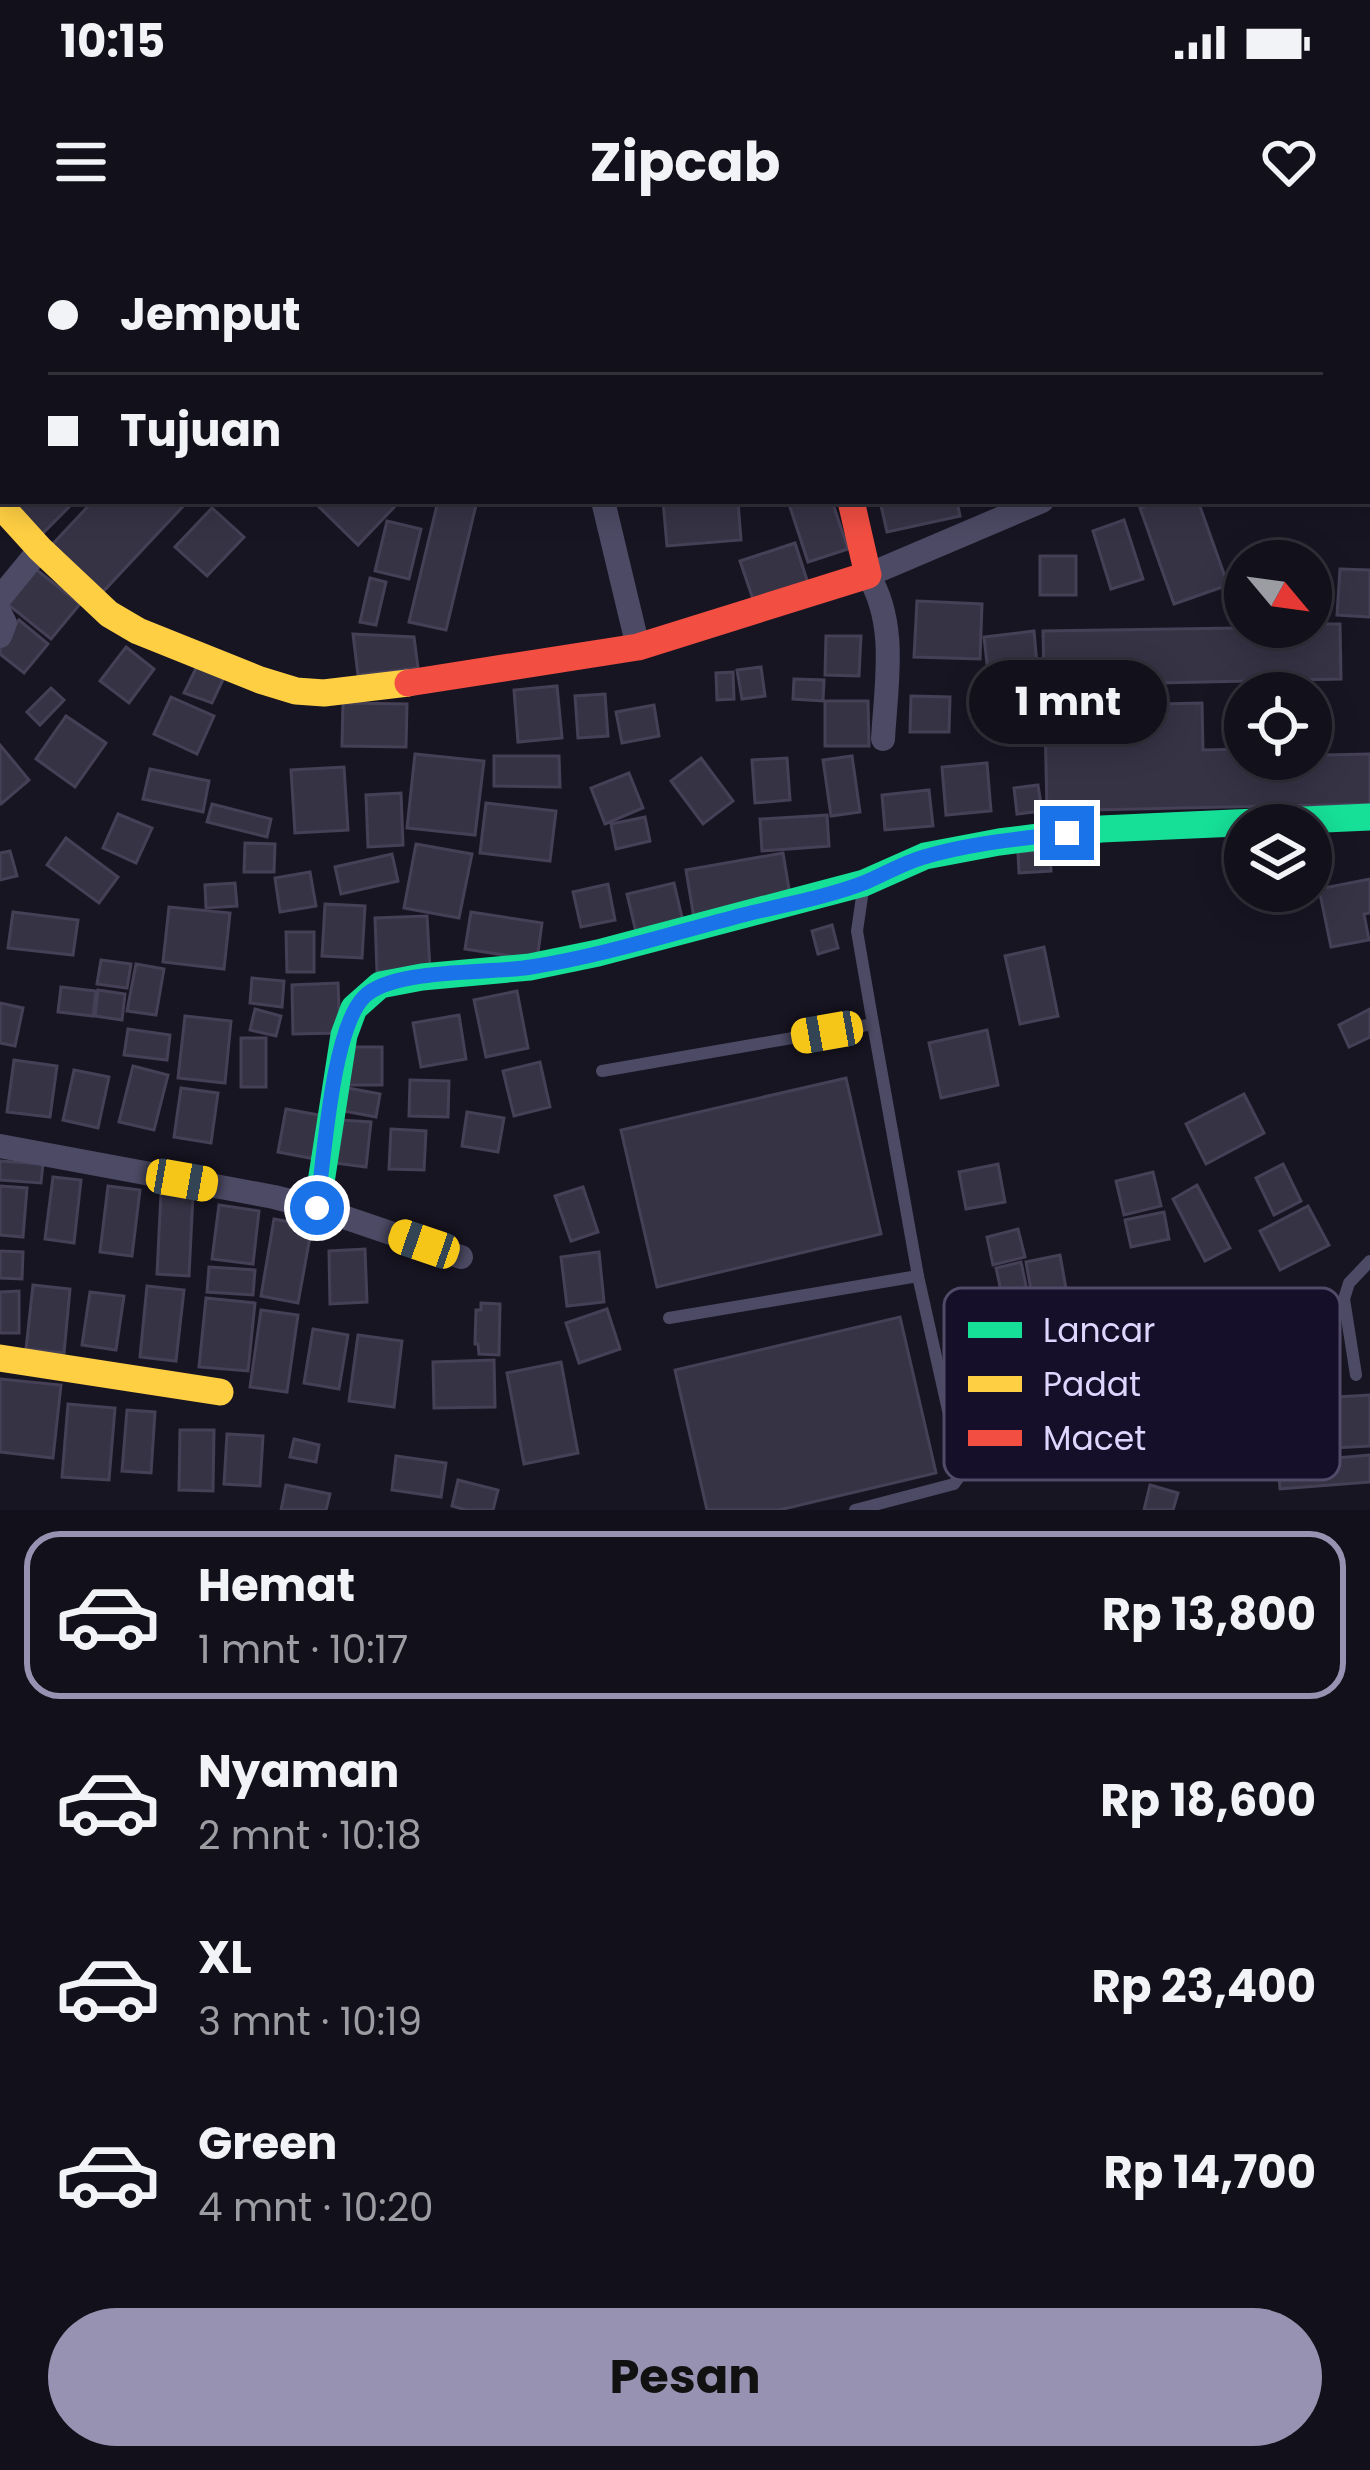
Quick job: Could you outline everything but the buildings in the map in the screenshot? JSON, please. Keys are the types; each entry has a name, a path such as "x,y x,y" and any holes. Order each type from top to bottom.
{"street":[{"path":"604,504 638,647"},
{"path":"852,504 868,575 886,617 883,739"},
{"path":"0,505 109,614 260,680 296,692 324,693 638,647 868,575 1003,509"},
{"path":"0,598 40,549"},
{"path":"0,613 5,623 0,636"},
{"path":"317,1208 344,1035 354,1008 380,985 530,968 598,953 864,883 926,856 1020,839 1101,830 1370,817"},
{"path":"0,1146 317,1208 460,1257"},
{"path":"0,1358 220,1392"}],"lane":[{"path":"864,883 857,931 918,1276 944,1392"},
{"path":"602,1072 873,1024"},
{"path":"1356,1375 1344,1299 1349,1283 1370,1261"},
{"path":"669,1318 918,1276"},
{"path":"855,1510 957,1480"}],"traffic: fast":[{"path":"317,1208 344,1035 354,1008 380,985 530,967 598,953 864,883 925,856 999,842 1101,829 1370,817"}],"traffic: slow":[{"path":"0,505 109,614 138,631 296,691 324,693 408,683"},
{"path":"0,1358 220,1392"}],"traffic: jam":[{"path":"408,683 638,647 868,575 852,504"}],"route":[{"path":"317,1208 344,1035 354,1008 380,985 530,968 598,953 864,883 926,856 1067,833"}]}
